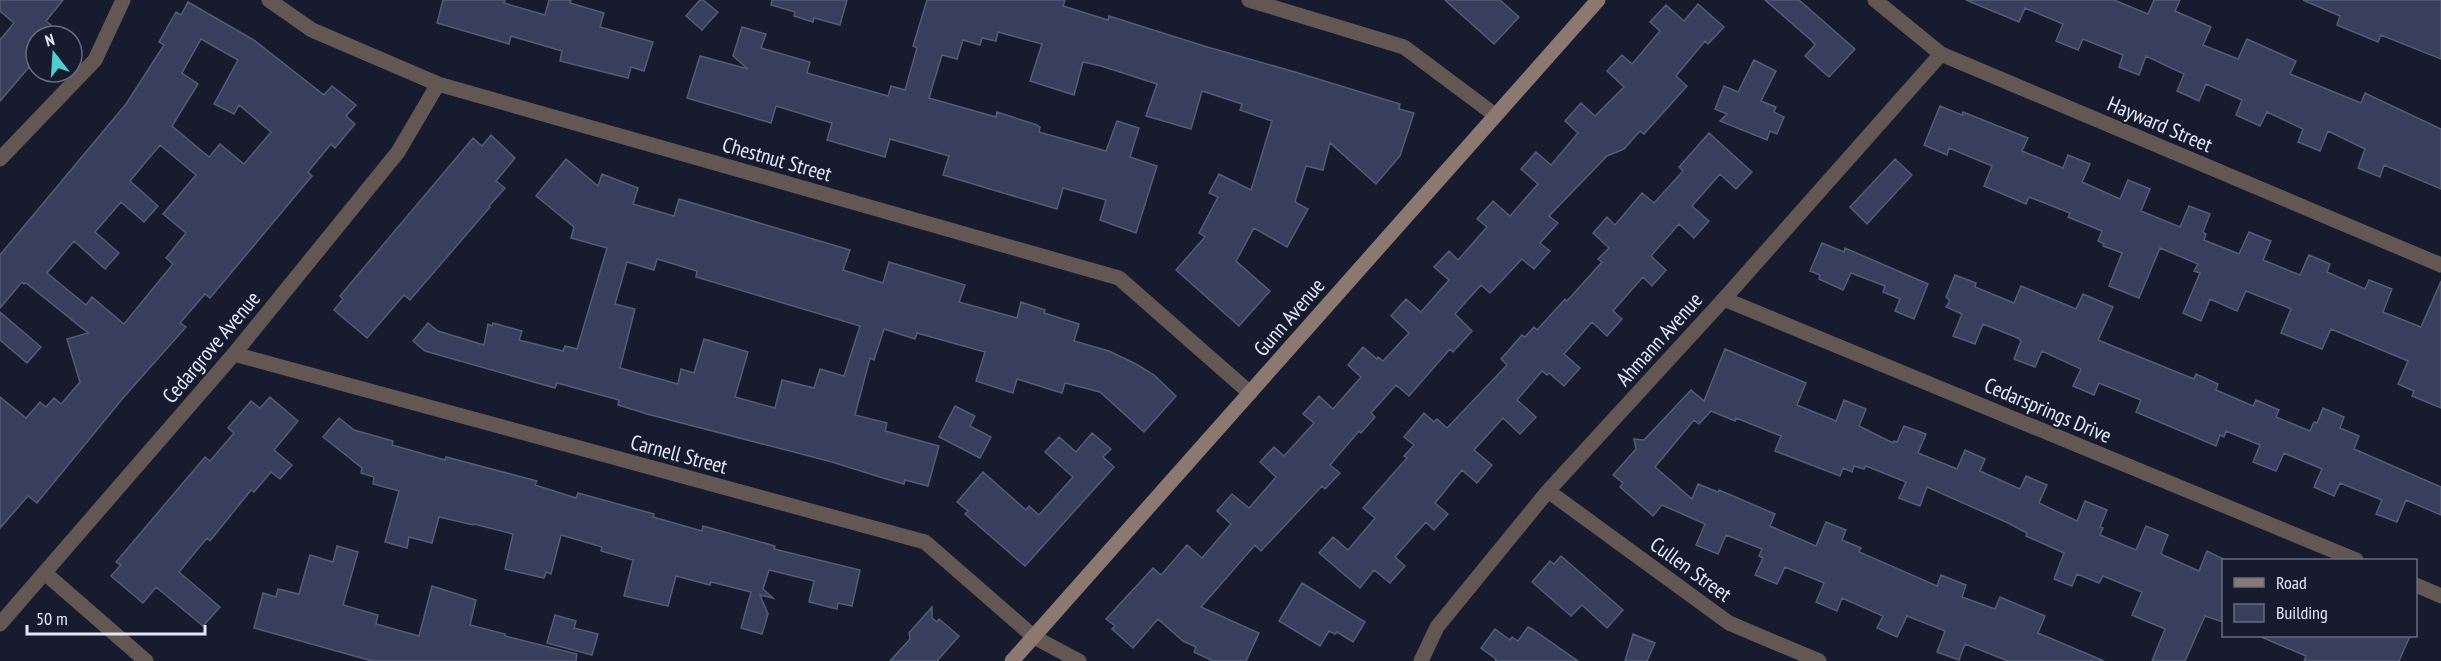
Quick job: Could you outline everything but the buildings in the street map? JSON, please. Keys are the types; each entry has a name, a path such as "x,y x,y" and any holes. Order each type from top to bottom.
{"street":[{"path":"0,159 95,60 123,0"},
{"name":"Chestnut Street","path":"269,0 312,30 438,84 1119,278 1250,393"},
{"path":"1249,0 1404,46 1495,115"},
{"name":"Gunn Avenue","path":"1012,661 1598,0"},
{"name":"Hayward Street","path":"1875,0 1941,54 2441,265"},
{"name":"Ahmann Avenue","path":"1421,661 1437,627 1548,491 1724,298 1941,54"},
{"name":"Cedargrove Avenue","path":"0,624 46,574 234,354 398,152 438,84"},
{"name":"Cedarsprings Drive","path":"1724,298 2351,559"},
{"name":"Carnell Street","path":"234,354 925,542 1034,637 1079,661"},
{"name":"Cullen Street","path":"1548,491 1729,623 1819,661"},
{"path":"46,574 146,661"},
{"path":"2417,586 2441,596"}]}
